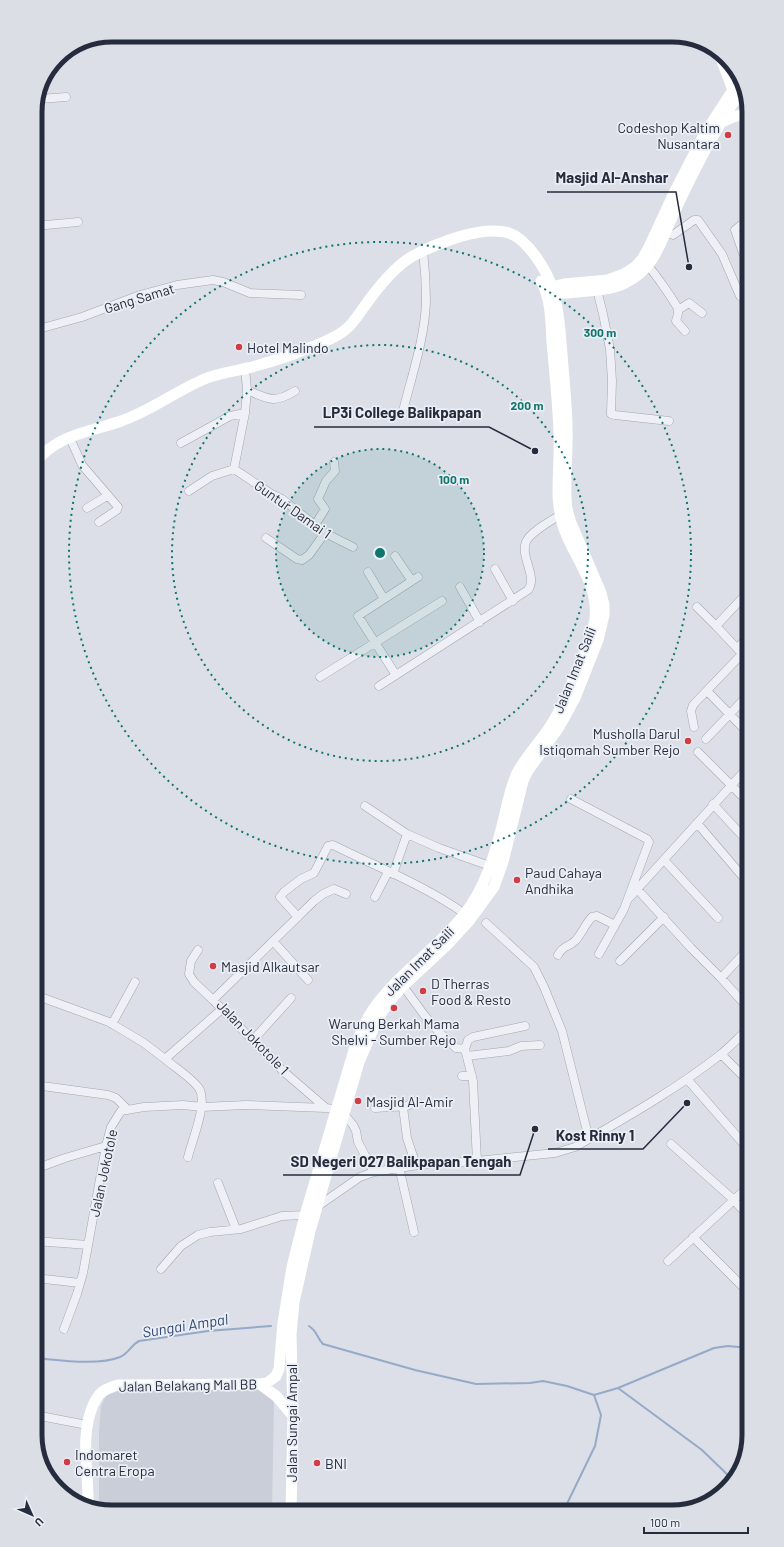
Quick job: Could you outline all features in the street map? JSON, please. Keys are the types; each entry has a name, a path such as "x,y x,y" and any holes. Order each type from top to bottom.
{"main road":[{"path":"553,293 608,280 624,274 636,266 643,258 705,133 719,118 723,91 721,62"},
{"path":"725,66 736,92 741,98"},
{"path":"553,293 597,290 624,283 648,266 661,245 719,118 736,92"},
{"path":"719,118 742,115"},
{"path":"42,456 55,444 83,432 133,416 188,386 208,377 268,363 340,334 352,324 385,281 403,263 412,256 444,241 462,236 490,232 510,233 519,238 526,246 527,253 553,293"},
{"name":"Jalan Imat Saili","path":"305,1215 338,1111 370,1033 378,1018 403,986 447,945 469,921 494,887 503,862 523,781 571,687 591,635 595,615 591,587 569,540 560,515 558,500 558,411 551,330 553,293"},
{"name":"Jalan Imat Saili","path":"318,1206 338,1111 354,1050 371,1013 397,981 465,914 477,895 490,866 498,842 514,781 523,763 542,745 566,716 575,698 598,640 604,615 604,605 601,593 576,536 567,509 566,406 553,293"},
{"name":"Jalan Sungai Ampal","path":"291,1505 293,1416 286,1329 291,1298 318,1206"},
{"name":"Jalan Sungai Ampal","path":"291,1298 292,1267 305,1215"},
{"name":"Jalan Belakang Mall BB","path":"88,1501 85,1452 87,1425 90,1411 100,1393 118,1385 260,1384 271,1380 276,1376 279,1369 286,1329"},
{"path":"260,1384 276,1396 293,1416"}],"street":[{"path":"43,99 66,97"},
{"path":"666,233 673,235 694,220 698,220 722,254 740,296"},
{"path":"42,225 78,222"},
{"path":"742,225 734,230 742,250"},
{"path":"404,407 425,315 426,300 423,251"},
{"path":"648,266 678,310 676,322 685,331"},
{"name":"Gang Samat","path":"42,328 82,316 140,295 177,285 213,280 222,282 244,292 301,295"},
{"path":"597,290 604,314 610,349 612,381 610,412 612,415 669,421"},
{"path":"678,310 689,303 702,313"},
{"path":"189,491 212,476 234,469 247,390 245,368"},
{"path":"247,390 272,400 285,397 295,391"},
{"path":"181,443 230,416 244,413"},
{"path":"70,438 82,465 118,509 98,522"},
{"path":"315,525 326,508 318,499 326,481 335,471 334,462"},
{"name":"Guntur Damai 1","path":"234,469 282,500 325,533 353,547"},
{"path":"87,508 107,496"},
{"path":"379,686 523,595 531,586 532,582 525,549 526,541 533,533 560,515"},
{"path":"266,538 297,559 302,560 307,558 325,533"},
{"path":"395,556 415,579 358,616 396,676"},
{"path":"495,569 513,601"},
{"path":"368,572 384,599"},
{"path":"460,588 480,622"},
{"path":"716,626 742,598"},
{"path":"320,677 442,601"},
{"path":"697,607 740,651"},
{"path":"694,727 692,708 694,703 708,691 742,647"},
{"path":"708,691 742,727"},
{"path":"706,739 742,701"},
{"path":"698,752 742,796"},
{"path":"630,897 638,890 742,774"},
{"path":"571,799 648,840 649,844 630,897 599,954"},
{"path":"714,804 742,835"},
{"path":"365,806 406,834 439,848 490,866"},
{"path":"697,823 742,876"},
{"path":"375,897 390,873 406,834"},
{"path":"299,916 280,897 301,879 314,873 330,845 333,845 436,896 465,914"},
{"path":"664,860 718,918"},
{"name":"Jalan Jokotole 1","path":"346,894 337,890 329,890 314,901 213,1000 283,1071 338,1111 353,1125 358,1142 374,1172"},
{"path":"638,890 742,1001"},
{"path":"558,955 564,947 577,939 592,917 597,916 615,925"},
{"path":"620,960 664,917"},
{"path":"486,923 534,967 544,987 562,1031 589,1139"},
{"path":"273,941 308,980"},
{"path":"198,950 191,961 189,974 194,982 213,1000"},
{"path":"721,978 742,956"},
{"path":"112,1024 135,982"},
{"path":"403,986 439,1032 456,1048 466,1053 509,1051 521,1046 540,1045"},
{"path":"42,998 112,1024 144,1043 197,1086 201,1096 202,1107 188,1157"},
{"path":"253,1040 291,998"},
{"path":"165,1059 222,1009"},
{"path":"477,1161 475,1094 466,1053 468,1040 473,1037 525,1026"},
{"path":"161,1269 173,1253 198,1235 236,1229 282,1216 305,1215 360,1177 374,1172 416,1165 477,1161 555,1153 575,1146 651,1103 687,1079 721,1054 742,1034"},
{"path":"721,1054 742,1075"},
{"path":"462,1076 472,1076"},
{"path":"687,1079 742,1142"},
{"path":"42,1086 108,1094 116,1098 127,1109 163,1105 202,1107 246,1106 338,1111"},
{"path":"375,1108 403,1107 416,1101"},
{"path":"403,1107 408,1138 416,1165"},
{"name":"Jalan Jokotole","path":"64,1329 80,1283 106,1146 113,1122 121,1111 127,1109"},
{"path":"671,1144 734,1200 742,1209"},
{"path":"42,1166 106,1146"},
{"path":"399,1167 414,1232"},
{"path":"218,1182 236,1229"},
{"path":"668,1261 742,1193"},
{"path":"693,1237 742,1286"},
{"path":"42,1242 88,1245"},
{"path":"42,1279 80,1283"},
{"path":"42,1416 87,1425"}],"shaded area":[{"path":"42,137 45,139 42,148"},
{"path":"117,1387 263,1388 274,1402 272,1505 99,1504 99,1431 101,1406 106,1396"}],"waterway":[{"name":"Sungai Ampal","path":"42,1359 78,1362 111,1360 126,1353 139,1341 208,1331 271,1326"},
{"name":"Sungai Ampal","path":"309,1326 314,1330 323,1344 415,1370 476,1384 530,1383 543,1381 567,1386 594,1395 601,1415 595,1446 566,1505"},
{"path":"594,1395 618,1388 714,1348 728,1346 742,1347"},
{"path":"618,1388 702,1450 729,1476"}],"place":[{"name":"Codeshop Kaltim Nusantara","path":"728,135"},
{"name":"Masjid Al-Anshar","path":"689,267"},
{"name":"Hotel Malindo","path":"239,347"},
{"name":"LP3i College Balikpapan","path":"535,451"},
{"name":"Musholla Darul Istiqomah Sumber Rejo","path":"688,741"},
{"name":"Paud Cahaya Andhika","path":"517,880"},
{"name":"Masjid Alkautsar","path":"213,966"},
{"name":"D Therras Food & Resto","path":"423,991"},
{"name":"Warung Berkah Mama Shelvi - Sumber Rejo","path":"394,1008"},
{"name":"Masjid Al-Amir","path":"358,1101"},
{"name":"Kost Rinny 1","path":"687,1103"},
{"name":"SD Negeri 027 Balikpapan Tengah","path":"535,1129"},
{"name":"Indomaret Centra Eropa","path":"67,1462"},
{"name":"BNI","path":"317,1463"}]}
